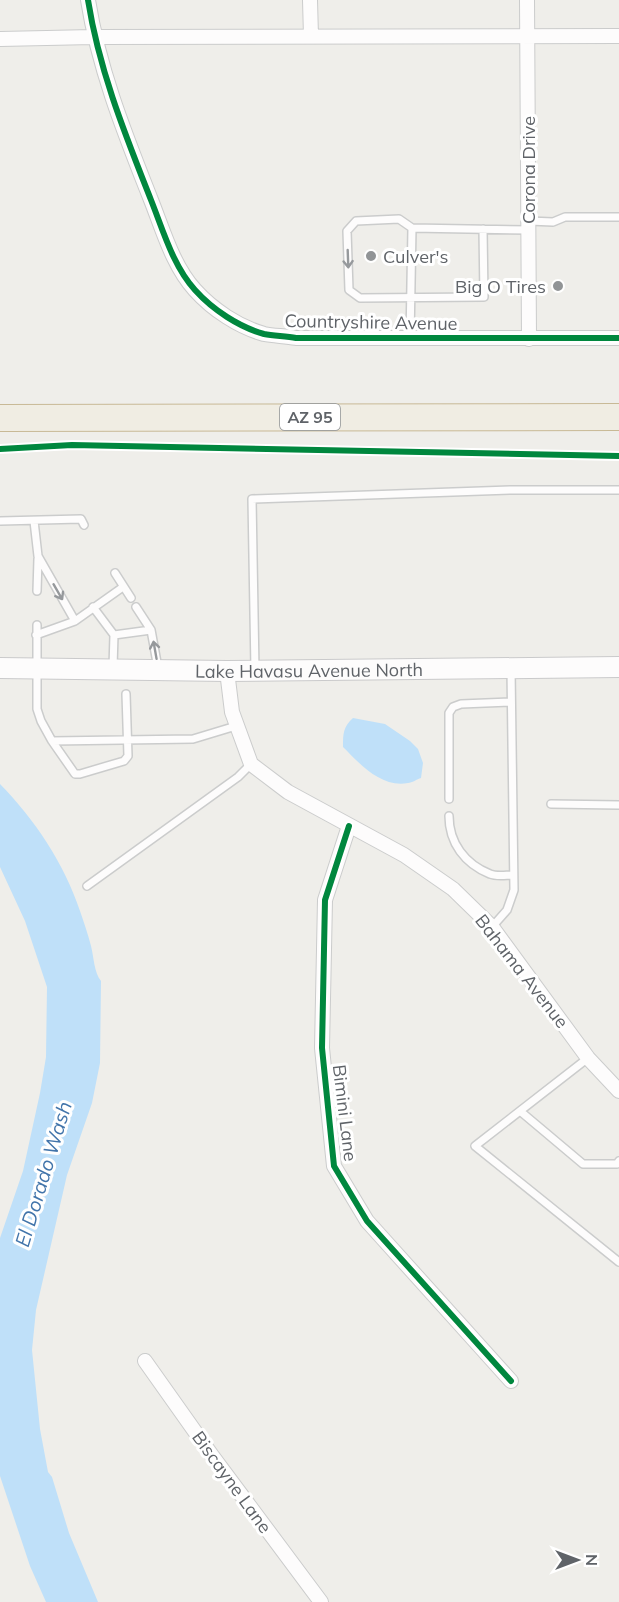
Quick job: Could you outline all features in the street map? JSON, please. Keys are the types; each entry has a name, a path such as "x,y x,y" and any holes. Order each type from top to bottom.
{"highway":[{"name":"AZ 95","path":"0,418 619,417"}],"main road":[{"name":"Lake Havasu Avenue North","path":"0,668 227,671 619,667"}],"street":[{"name":"Countryshire Avenue","path":"88,0 93,37 112,100 169,246 194,290 210,305 236,322 265,334 296,338 619,338"},
{"path":"310,0 310,36"},
{"name":"Corona Drive","path":"527,0 529,339"},
{"path":"0,39 619,36"},
{"path":"227,671 232,712 251,764"},
{"name":"Bahama Avenue","path":"251,764 288,792 404,855 453,889 492,927 588,1058 619,1091"},
{"name":"Bimini Lane","path":"349,825 325,900 322,1048 334,1166 368,1221 511,1381"},
{"name":"Biscayne Lane","path":"145,1361 321,1602"}],"lane":[{"path":"483,229 484,297 360,298 349,290 347,231 356,221 399,219 412,228 483,229 529,226 553,222 565,217 619,217"},
{"path":"410,339 412,228"},
{"path":"255,670 252,500 510,490 619,490"},
{"path":"0,521 81,519 84,525"},
{"path":"34,521 38,556 37,591"},
{"path":"38,556 75,621"},
{"path":"115,573 131,598"},
{"path":"36,635 75,621 123,587"},
{"path":"93,607 114,635 113,670"},
{"path":"136,607 151,630 158,670"},
{"path":"37,625 37,709 40,722 75,774 124,761 128,756 126,694"},
{"path":"114,635 151,630"},
{"path":"492,927 507,910 514,890 511,668"},
{"path":"449,799 449,713 453,707 461,704 511,702"},
{"path":"52,741 193,740 236,726"},
{"path":"87,886 238,777 251,764"},
{"path":"551,804 619,805"},
{"path":"449,816 452,840 461,855 492,875 513,875"},
{"path":"588,1058 475,1146 619,1262"},
{"path":"520,1111 583,1164 617,1164 619,1161"}],"water":[{"path":"353,718 385,724 410,741 418,749 423,763 421,778 410,783 398,784 380,778 364,767 343,747 344,731"},
{"name":"El Dorado Wash","path":"0,784 36,827 66,876 84,924 101,981 100,1063 92,1103 67,1175 36,1310 32,1350 40,1429 48,1472 52,1477 69,1533 98,1602 46,1602 30,1566 0,1476 0,1238 23,1171 40,1093 46,1057 47,987 25,921 0,867"}],"cycle path":[{"path":"88,0 99,52 114,102 169,247 195,290 227,317 264,334 296,338 619,338"},
{"path":"0,449 72,445 619,456"},
{"path":"349,826 325,900 322,1048 334,1166 367,1221 511,1381"}],"place":[{"name":"Culver's","path":"371,256"},
{"name":"Big O Tires","path":"558,286"}]}
